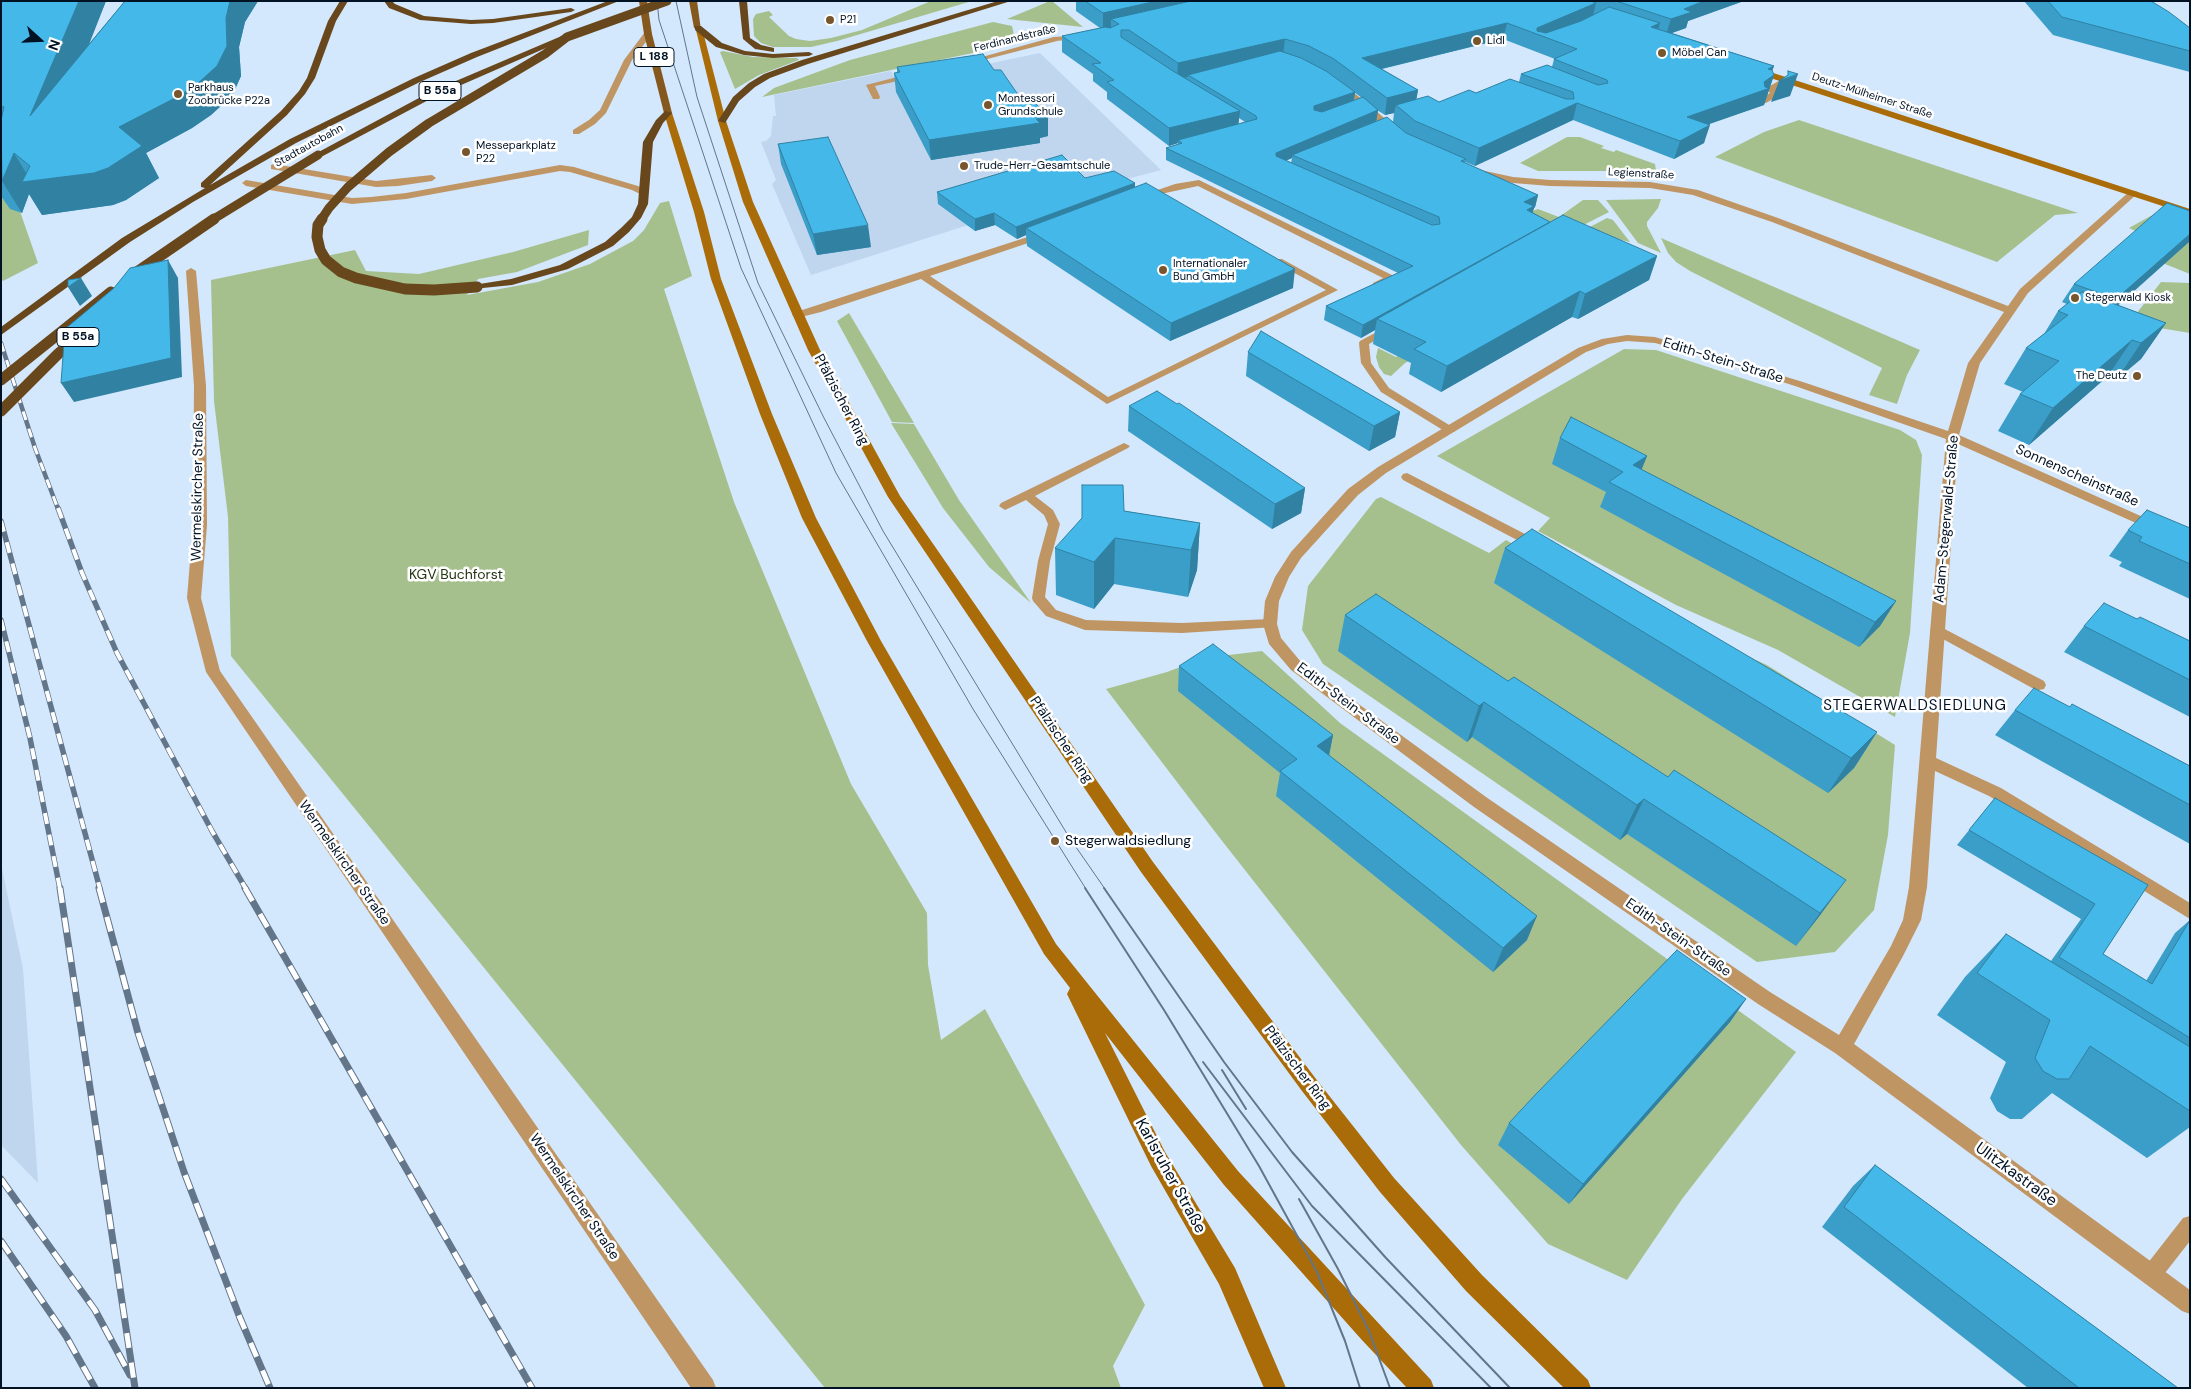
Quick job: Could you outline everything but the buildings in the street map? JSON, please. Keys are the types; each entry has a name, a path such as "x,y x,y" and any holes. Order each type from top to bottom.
{"highway":[{"path":"190,200 213,176 284,113 302,92 311,78 332,21 344,1"},
{"path":"388,1 392,6 423,18 471,22 501,20 611,3"},
{"name":"Stadtautobahn","path":"1,380 76,318 152,261 279,177 383,119 479,73 567,37 667,1"},
{"path":"743,1 745,34 747,40 752,44 776,51 818,48 863,40"},
{"path":"722,121 736,99 752,85 767,76 805,62 1007,1"},
{"path":"698,28 725,48 759,55 807,55 990,2"},
{"name":"Stadtautobahn","path":"1,332 76,275 190,200 293,141 417,80 538,29 611,3"},
{"path":"567,37 545,54 429,123 389,152 348,187 329,208 318,225 317,237 320,250 326,260 341,272 356,278 405,289 434,290 477,288 539,275 588,256 609,244 636,218 643,204 645,193 648,142 659,122 668,113"},
{"name":"B 55a","path":"131,288 152,261"},
{"name":"B 55a","path":"1,411 85,330"}],"main road":[{"name":"L 188","path":"643,1 648,34 668,113 699,212 716,279 766,414 808,518 874,641 1050,949 1062,966 1231,1178 1423,1388"},
{"name":"Pfälzischer Ring","path":"693,1 722,121 748,202 797,315 843,406 894,497 1147,867 1309,1085 1387,1185 1474,1283 1580,1388"},
{"name":"Deutz-Mülheimer Straße","path":"1750,68 2190,212"},
{"name":"Karlsruher Straße","path":"1062,966 1158,1159 1227,1276 1275,1388"}],"street":[{"name":"Ferdinandstraße","path":"1054,40 1092,36"},
{"path":"1328,78 1381,124 1400,136"},
{"name":"Legienstraße","path":"1462,166 1479,173 1513,180 1550,183 1650,185 1695,192 1775,220 2010,310"},
{"name":"Adam-Stegerwald-Straße","path":"1842,1047 1897,951 1912,920 1918,887 1952,437 1974,363 2024,291 2133,193"},
{"name":"Wermelskircher Straße","path":"191,271 200,386 200,525 194,598 213,672 705,1388"},
{"name":"Edith-Stein-Straße","path":"1842,1047 1764,998 1480,802 1303,672 1274,640 1270,624 1272,602 1282,577 1296,555 1347,499 1382,470 1582,350 1606,341 1627,338 1654,340 1682,347 1799,384 1952,437"},
{"name":"Sonnenscheinstraße","path":"1952,437 2187,538"},
{"path":"1927,761 1995,792 2190,912"},
{"name":"Ulitzkastraße","path":"1842,1047 2190,1303"}],"lane":[{"path":"576,132 592,122 603,111 628,60 648,34"},
{"name":"Ferdinandstraße","path":"960,64 1054,40"},
{"path":"876,97 870,85 924,72"},
{"path":"1763,101 1775,94 1771,89 1787,80"},
{"path":"1381,124 1394,118"},
{"path":"274,167 376,184 432,178"},
{"path":"246,183 361,201 406,196 546,169 560,168 571,169 636,188 645,193"},
{"path":"1168,199 1152,194 1175,187 1199,184 1391,278 1375,286"},
{"path":"797,315 818,310 1050,232"},
{"path":"922,275 1107,401 1334,290 1267,254"},
{"path":"1398,324 1364,343 1366,363 1386,390 1450,430"},
{"path":"1005,506 1124,446"},
{"path":"1407,477 1520,537"},
{"path":"1027,495 1049,513 1054,524 1044,561 1038,598 1051,613 1085,626 1182,628 1270,624"},
{"path":"1937,630 2039,685"},
{"path":"2151,1275 2190,1225"}],"shaded area":[{"name":"Trude-Herr-Gesamtschule","path":"1040,53 1161,170 1050,199 811,275 772,184 776,180 761,142 766,141 771,136 773,116 776,116 774,95 891,71 897,83"},
{"path":"1,864 23,969 38,1183 1,1145"}],"green space":[{"path":"931,1 972,1 811,47 773,47 761,43 754,36 753,19 756,14 769,11 773,15 769,17 789,36 810,41 862,30"},
{"path":"1050,1 1083,27 1007,19"},
{"path":"993,22 1012,26 1016,44 762,97 774,88 850,60"},
{"path":"720,52 753,57 797,58 799,60 759,75 735,89"},
{"path":"1799,120 2078,213 2055,215 1997,262 1715,157 1764,132"},
{"path":"1567,137 1580,137 1604,146 1601,148 1614,152 1616,150 1655,164 1656,171 1538,171 1520,163"},
{"path":"1,157 38,263 3,281 1,278"},
{"path":"1661,199 1658,208 1647,222 1647,226 1661,253 1638,243 1606,200"},
{"path":"1583,200 1598,200 1609,212 1560,237 1524,214 1538,209 1559,217"},
{"name":"KGV Buchforst","path":"669,201 692,276 664,289 734,502 851,784 927,913 928,965 941,1040 985,1009 1145,1305 1113,1366 1121,1388 825,1388 231,656 228,517 214,401 211,280 355,250 366,271 419,274 513,252 589,230 588,245 517,272 478,279 467,295 538,282 590,264 633,241 644,230 660,203"},
{"path":"2156,213 2190,224 2190,274 2135,252 2151,238 2129,228"},
{"path":"1607,218 1613,220 1630,242 1587,232 1586,229"},
{"path":"1661,238 1920,350 1907,375 1897,404 1869,395 1882,368 1690,271 1676,262 1668,253"},
{"path":"2161,282 2190,283 2190,333 2129,323"},
{"path":"1500,294 1516,301 1405,363 1391,376 1384,374 1379,367 1376,357 1378,348 1396,357"},
{"path":"849,313 914,423 892,422 837,321"},
{"path":"1624,349 1656,350 1900,430 1916,440 1922,455 1910,633 1895,717 1778,650 1676,605 1538,531 1550,518 1437,456"},
{"path":"891,423 914,424 959,500 1031,603 989,567 943,508"},
{"path":"1381,497 1489,553 1506,540 1621,606 1691,631 1767,665 1895,745 1888,835 1874,910 1835,952 1757,962 1323,664 1302,630 1308,586 1376,499"},
{"path":"1262,651 1340,723 1796,1052 1682,1199 1627,1280 1548,1244 1461,1145 1219,837 1106,689 1167,672 1204,658"}],"tram line":[{"path":"657,1 659,20 741,268 836,473 973,709 1086,889"},
{"path":"676,1 697,97 758,283 823,416 883,531 1069,837 1105,889"},
{"path":"1085,888 1164,1010 1259,1166 1317,1272 1345,1341 1360,1388"},
{"path":"1104,888 1224,1062 1292,1152 1386,1258 1510,1388"},
{"path":"1203,1062 1312,1206 1491,1388"},
{"path":"1222,1070 1246,1109"},
{"path":"1299,1199 1338,1269 1369,1331 1390,1388"}],"railway":[{"path":"1,343 35,448 58,509"},
{"path":"58,508 82,573 117,653 212,831 246,889"},
{"path":"1,521 100,889"},
{"path":"1,620 30,738 60,889"},
{"path":"60,888 135,1388"},
{"path":"99,888 138,1033 184,1172 240,1318 270,1388"},
{"path":"245,888 532,1388"},
{"path":"1,1179 95,1310 130,1375"},
{"path":"1,1241 66,1336 95,1388"}],"place":[{"name":"P21","path":"830,20"},
{"name":"Lidl","path":"1477,41"},
{"name":"Möbel Can","path":"1662,53"},
{"name":"Parkhaus Zoobrücke P22a","path":"178,94"},
{"name":"Montessori Grundschule","path":"988,105"},
{"name":"Messeparkplatz P22","path":"466,152"},
{"name":"Trude-Herr-Gesamtschule","path":"964,166"},
{"name":"Internationaler Bund GmbH","path":"1163,270"},
{"name":"Stegerwald Kiosk","path":"2075,298"},
{"name":"The Deutz","path":"2137,376"},
{"name":"Stegerwaldsiedlung","path":"1055,841"}],"district":[{"name":"STEGERWALDSIEDLUNG","path":"1915,706"}]}
